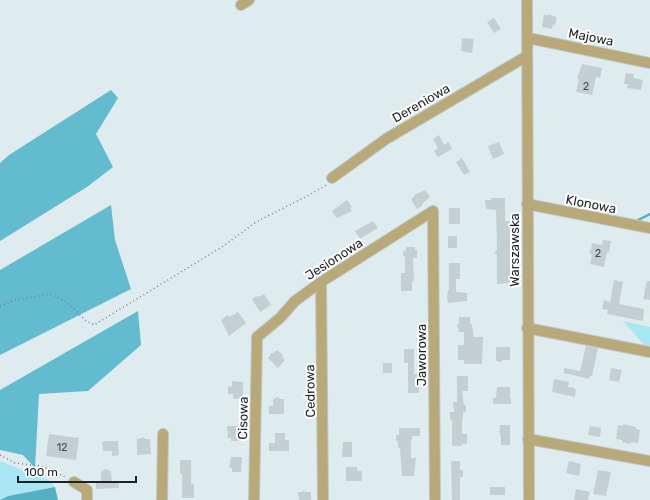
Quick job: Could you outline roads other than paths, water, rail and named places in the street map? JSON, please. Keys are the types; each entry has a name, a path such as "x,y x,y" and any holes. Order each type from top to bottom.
{"street":[{"name":"Warszawska","path":"527,0 527,328 529,500"},
{"name":"Majowa","path":"528,38 650,62"},
{"name":"Dereniowa","path":"332,178 386,139 527,56"},
{"name":"Klonowa","path":"527,204 650,228"},
{"name":"Jesionowa","path":"257,337 280,318 295,301 321,282 433,211"},
{"name":"Jaworowa","path":"433,211 435,500"},
{"name":"Cedrowa","path":"321,282 323,500"},
{"path":"527,328 650,352"},
{"name":"Cisowa","path":"254,500 257,337"},
{"path":"162,500 163,434"},
{"path":"528,439 650,461"},
{"path":"74,482 87,490 87,500"}],"waterway":[{"path":"638,220 650,214"}]}
